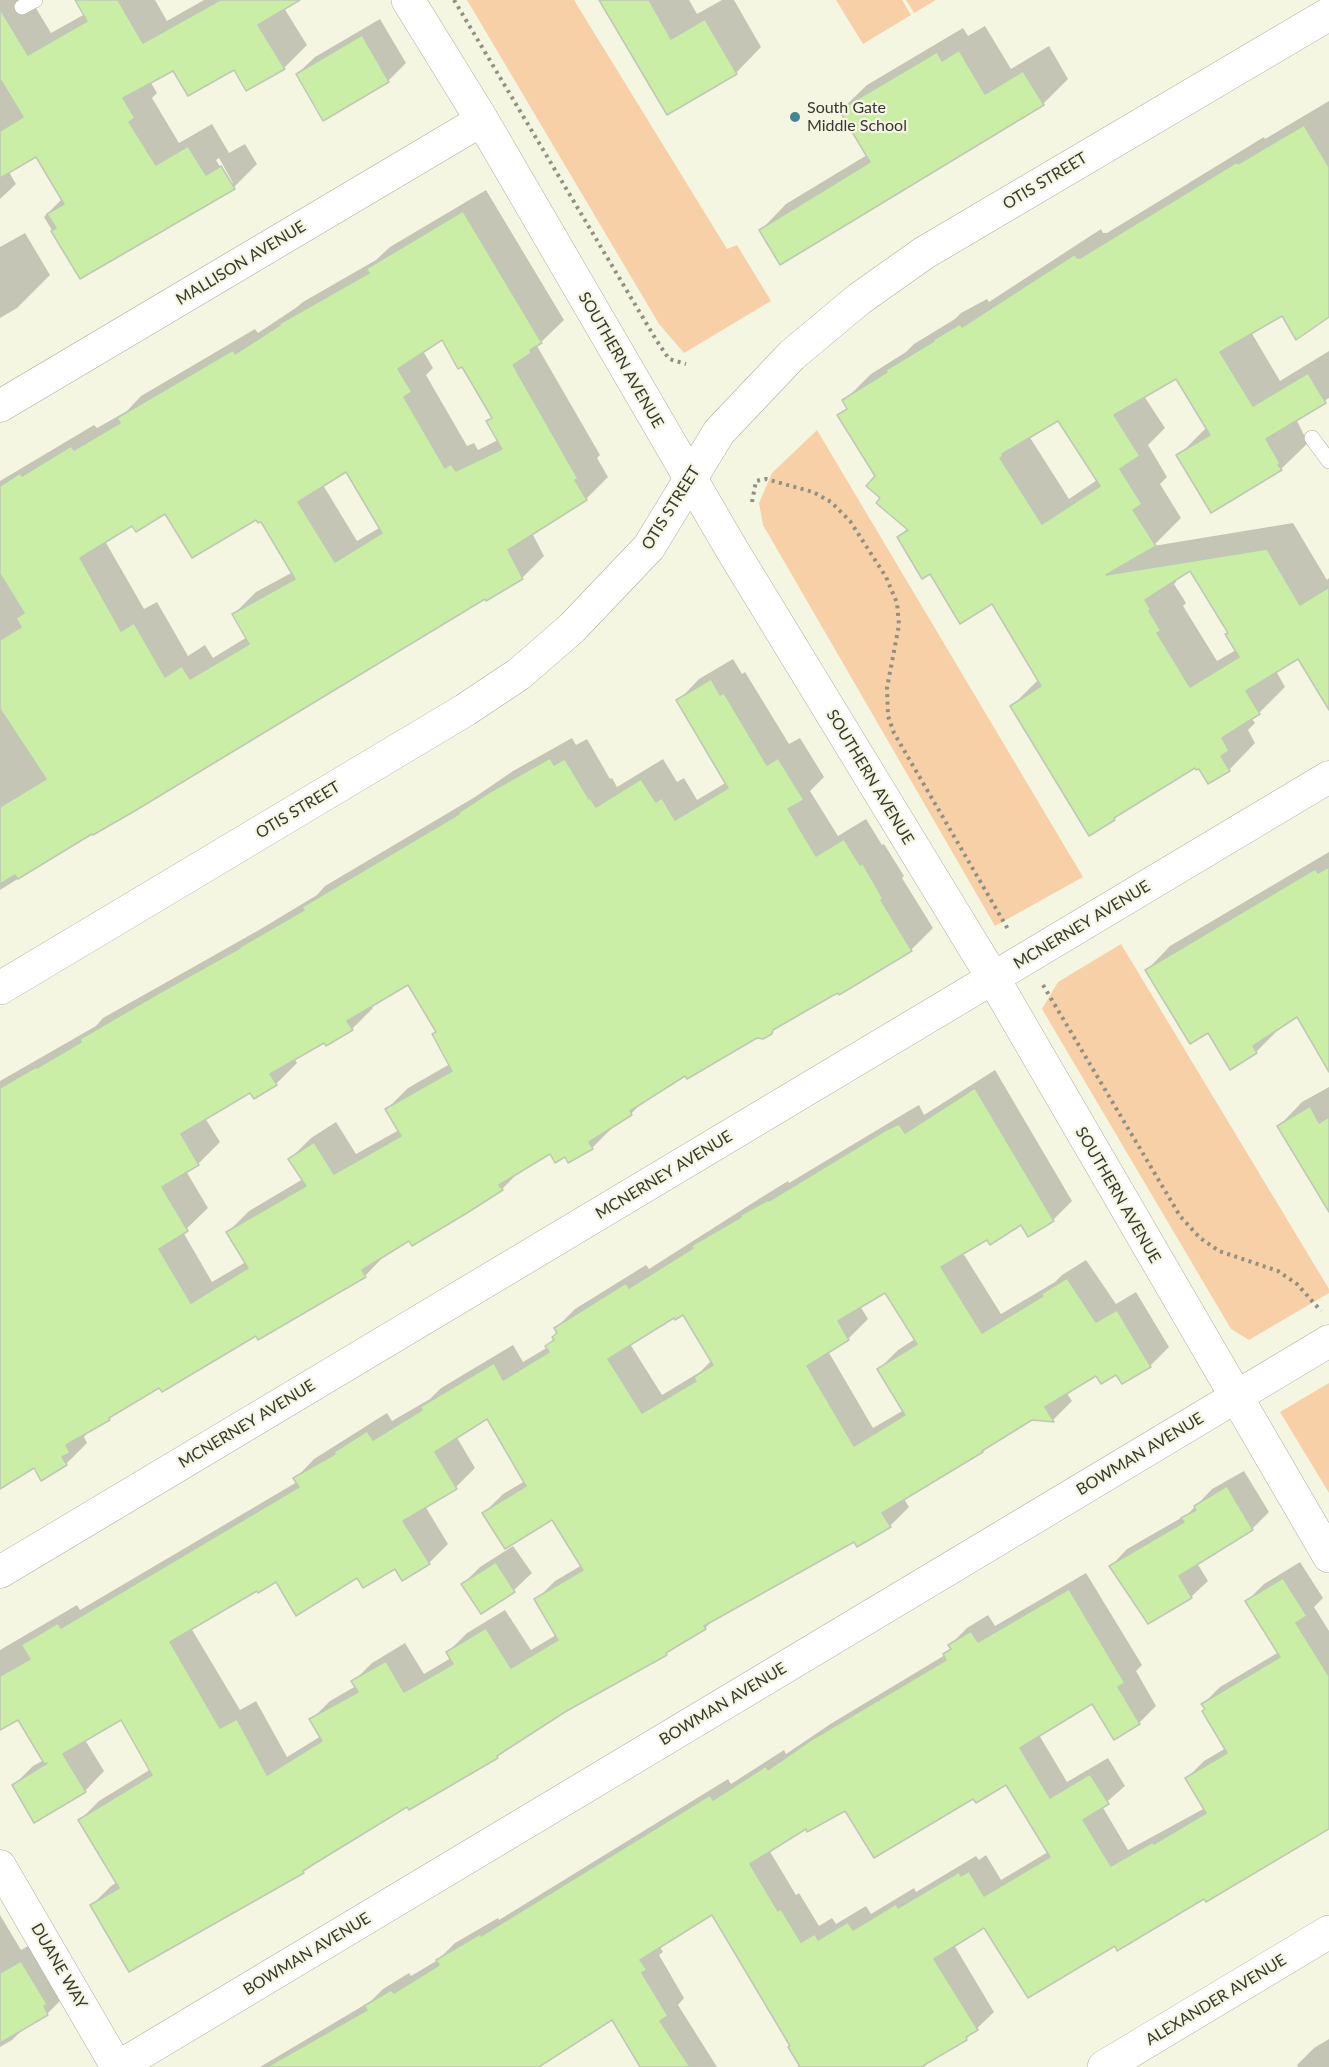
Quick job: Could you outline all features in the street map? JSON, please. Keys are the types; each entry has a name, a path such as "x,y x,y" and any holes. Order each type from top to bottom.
{"street":[{"name":"SOUTHERN AVENUE","path":"408,0 482,120 737,558 993,978 1329,1556"},
{"name":"OTIS STREET","path":"0,988 465,710 519,674 572,628 649,548 719,432 792,355 859,299 924,253 1329,14"},
{"name":"MALLISON AVENUE","path":"0,406 482,120"},
{"name":"MCNERNEY AVENUE","path":"0,1572 1329,777"},
{"name":"BOWMAN AVENUE","path":"118,2067 1235,1397 1327,1329"},
{"name":"DUANE WAY","path":"0,1866 118,2067"},
{"name":"ALEXANDER AVENUE","path":"1104,2067 1329,1932"}],"lane":[{"path":"1312,438 1329,461"}],"path":[{"path":"454,0 655,338 669,359 686,364"},
{"path":"752,502 756,481 766,480 813,492 831,502 850,521 886,577 897,603 898,625 887,688 888,716 894,732 1012,936"},
{"path":"1040,980 1180,1216 1200,1238 1219,1251 1278,1271 1297,1284 1327,1329"}],"shaded area":[{"path":"467,0 574,0 727,249 737,245 771,301 684,353 659,324"},
{"path":"836,0 902,0 911,15 863,44"},
{"path":"906,0 936,0 914,13"},
{"path":"817,430 1083,877 995,926 763,525 759,503 772,473"},
{"path":"1121,944 1329,1289 1329,1293 1249,1340 1231,1329 1042,1009 1058,982"},
{"path":"1329,1383 1329,1493 1280,1412"}],"building":[{"path":"75,0 118,0 143,43 220,0 300,0 258,25 285,69 246,91 234,70 188,96 173,71 123,98 135,118 129,122 156,165 188,146 206,175 221,166 235,189 80,279 51,231 56,228 47,214 64,204 36,157 0,178 0,131 23,117 0,79 0,9 28,55 87,21"},
{"path":"599,0 649,0 671,39 705,19 737,74 667,115"},
{"path":"362,35 389,82 323,121 296,74"},
{"path":"959,50 985,94 1023,71 1044,105 780,265 759,230 870,162 839,110 937,52 942,61"},
{"path":"1304,125 1329,167 1329,317 1296,340 1282,316 1220,352 1253,406 1308,373 1326,403 1266,439 1282,470 1211,513 1176,455 1210,435 1176,379 1114,415 1140,456 1120,469 1142,504 1133,510 1156,546 1106,575 1267,549 1300,605 1329,587 1329,710 1298,659 1246,691 1260,714 1222,738 1229,751 1221,756 1230,771 1208,784 1199,769 1195,768 1089,836 1010,706 1041,686 992,604 960,624 930,574 922,579 897,537 908,530 876,503 880,498 866,486 875,476 837,415 847,409 842,400 933,340 960,324 962,327 1075,254 1077,258 1080,258 1237,162 1238,164","holes":["1058,421 1100,486 1042,524 1000,458 1002,454","1190,571 1228,633 1225,634 1239,657 1190,687 1157,633 1161,631 1145,600"]},
{"path":"463,211 542,343 513,365 578,479 575,480 587,500 508,550 523,579 486,601 485,599 133,812 18,879 15,875 0,884 0,807 46,779 0,709 0,640 21,627 16,618 24,613 0,574 0,486 20,473 22,476 71,446 74,450 120,423 117,418 233,350 235,354 279,324 369,273 366,269","holes":["442,340 458,369 462,367 492,418 486,421 502,449 456,471 451,464 445,468 404,397 412,392 398,369","346,472 382,533 335,562 298,502","165,514 192,558 256,520 258,523 261,522 295,579 232,614 249,644 190,679 182,666 165,677 134,623 121,631 80,558 132,526 136,532"]},
{"path":"711,679 720,695 724,693 767,765 778,758 804,800 788,809 816,856 844,839 860,865 863,864 883,899 881,900 912,951 839,995 838,993 832,996 773,1030 772,1034 763,1039 757,1038 687,1079 685,1076 630,1111 632,1115 589,1142 593,1149 568,1163 565,1157 555,1163 550,1154 499,1185 503,1190 467,1213 412,1246 409,1241 362,1270 366,1277 258,1340 256,1336 162,1392 159,1388 109,1418 110,1420 66,1445 70,1453 62,1457 67,1465 41,1481 34,1468 0,1489 0,1088 81,1042 80,1039 304,910 302,907 550,758 554,765 565,759 596,807 641,779 656,802 662,798 675,820 728,788 676,700","holes":["408,985 436,1032 432,1034 452,1071 385,1109 401,1136 334,1174 314,1142 288,1159 306,1186 226,1232 248,1268 191,1303 159,1249 188,1231 162,1187 199,1165 181,1134 250,1093 254,1099 277,1085 270,1074 324,1043 326,1046 353,1030 347,1021"]},
{"path":"1329,867 1329,1072 1297,1017 1253,1046 1257,1053 1230,1070 1208,1033 1190,1044 1145,970 1315,869 1318,873"},
{"path":"975,1088 1054,1221 1028,1237 1021,1225 990,1245 987,1240 941,1267 982,1333 1043,1296 1041,1294 1067,1278 1096,1322 1117,1310 1151,1367 1122,1384 1116,1375 1101,1384 1096,1376 1045,1407 1054,1422 1032,1420 882,1513 891,1527 857,1547 854,1542 704,1626 706,1629 666,1653 667,1655 565,1712 497,1756 498,1758 409,1810 407,1807 303,1871 304,1873 129,1972 90,1905 119,1888 78,1820 152,1775 121,1720 63,1754 86,1792 34,1823 12,1785 45,1764 18,1720 0,1730 0,1676 30,1659 21,1645 58,1623 61,1628 299,1487 293,1478 335,1454 334,1452 367,1431 373,1440 422,1410 420,1407 494,1363 503,1380 549,1352 545,1346 554,1340 552,1337 557,1333 554,1328 626,1283 629,1288 741,1215 769,1201 886,1130 899,1124 905,1133","holes":["885,1293 917,1344 877,1369 905,1415 854,1446 807,1366 849,1340 838,1321","683,1315 713,1365 694,1377 696,1381 642,1413 608,1359 674,1318 675,1320","487,1419 526,1486 482,1513 505,1549 552,1520 583,1570 534,1599 558,1640 511,1668 486,1628 446,1652 453,1664 404,1692 386,1661 351,1681 358,1692 309,1719 322,1741 267,1775 237,1719 220,1728 170,1642 276,1582 296,1616 357,1578 363,1588 395,1569 402,1581 430,1564 403,1521 457,1489 435,1452"]},
{"path":"1310,1106 1319,1123 1329,1117 1329,1212 1277,1126"},
{"path":"1227,1486 1253,1530 1179,1576 1192,1598 1148,1624 1109,1566 1184,1522 1181,1518 1196,1510 1194,1506"},
{"path":"496,1562 515,1592 481,1614 461,1584"},
{"path":"1283,1578 1307,1616 1296,1623 1329,1676 1329,1829 1206,1902 1204,1899 1117,1951 1115,1946 1028,1998 984,1928 934,1959 978,2030 966,2037 967,2040 921,2067 800,2067 788,2047 790,2046 712,1915 640,1960 647,1970 642,1973 668,2016 660,2021 690,2067 640,2067 612,2020 539,2067 267,2067 367,2010 364,2006 391,1990 394,1993 439,1965 436,1960 480,1934 481,1936 710,1795 713,1800 766,1766 768,1770 813,1739 946,1660 943,1654 951,1649 948,1645 971,1631 978,1642 1069,1589 1125,1683 1118,1687 1140,1724 1114,1740 1092,1704 1020,1748 1050,1798 1090,1774 1109,1804 1083,1820 1111,1866 1206,1813 1185,1778 1227,1753 1202,1711 1205,1709 1201,1704 1280,1657 1245,1601","holes":["1006,1785 1050,1857 984,1896 969,1871 961,1876 959,1872 898,1908 896,1904 853,1930 848,1922 818,1940 815,1934 801,1942 781,1909 778,1911 750,1864 806,1829 807,1832 845,1811 874,1858 973,1799 976,1803"]},
{"path":"21,1961 47,2004 44,2006 48,2015 0,2043 0,1973"}],"place":[{"name":"South Gate Middle School","path":"795,117"}]}
